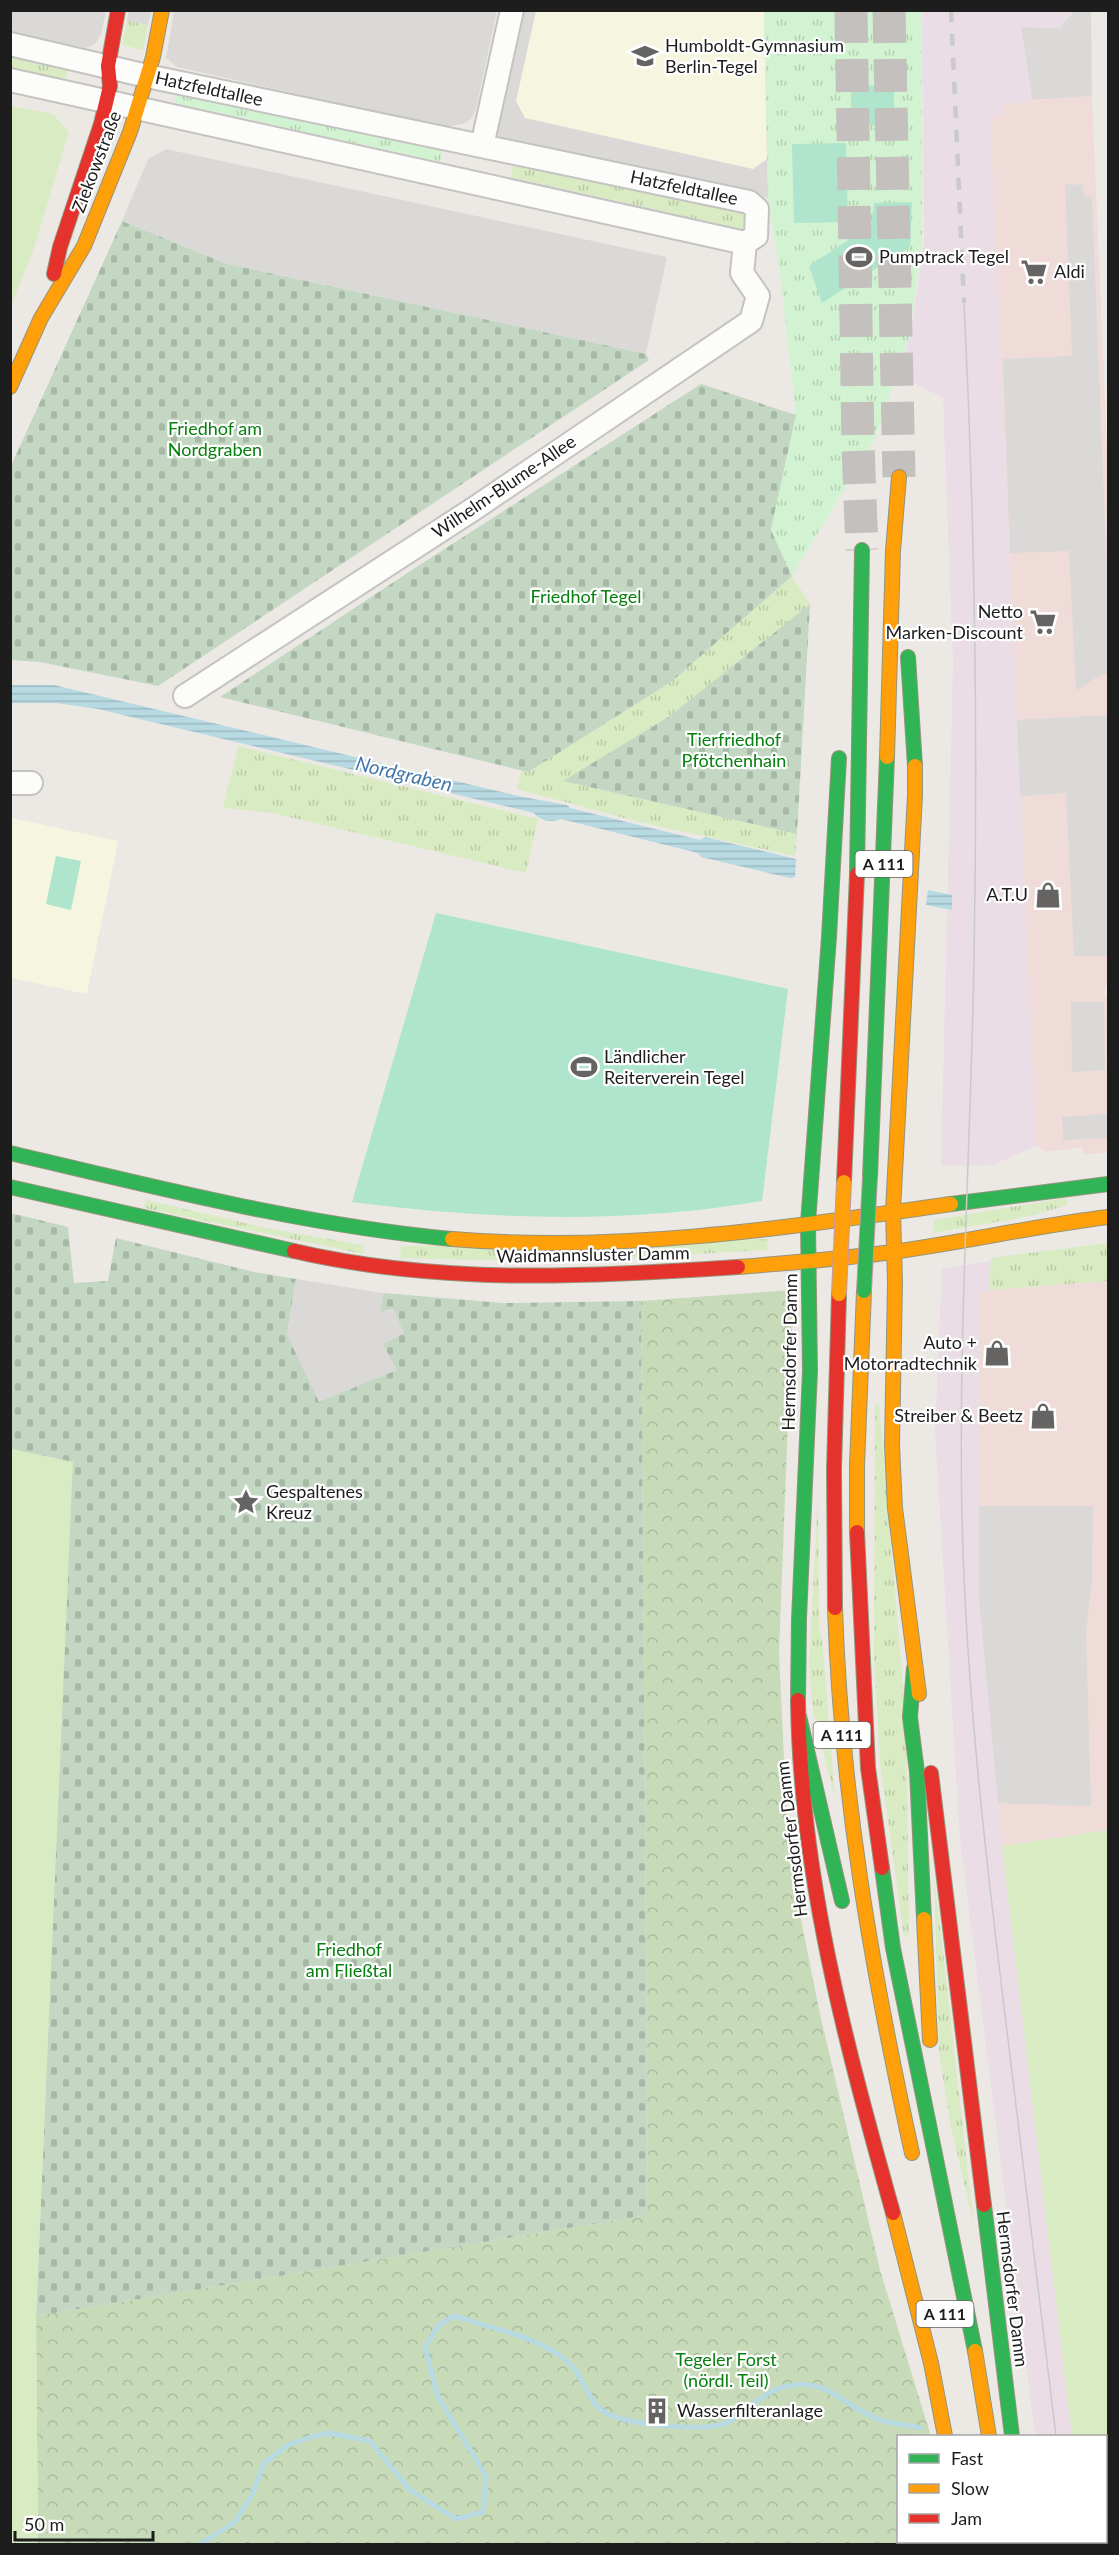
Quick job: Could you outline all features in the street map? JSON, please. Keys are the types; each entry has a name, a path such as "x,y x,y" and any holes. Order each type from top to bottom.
{"main road":[{"name":"Ziekowstraße","path":"41,318 60,247 101,124 110,86 108,66 118,10"},
{"name":"Ziekowstraße","path":"10,387 41,318 84,246 130,132 147,76 162,10"},
{"name":"A 111","path":"898,477 857,1465 857,1567 868,1768 895,1957 976,2357 989,2435"},
{"name":"A 111","path":"862,550 856,923 833,1463 835,1621 844,1761 859,1890 884,2029 915,2170 887,2105"},
{"name":"Hermsdorfer Damm","path":"894,551 906,639 914,727 915,795 893,1211 895,1282 892,1445 896,1508 914,1668 924,1716 1012,2435"},
{"path":"847,687 862,599"},
{"name":"Hermsdorfer Damm","path":"839,743 829,937 808,1223 810,1371 798,1658 800,1754 810,1858 824,1946 850,2053 922,2322 945,2435"},
{"name":"Waidmannsluster Damm","path":"10,1153 274,1215 331,1225 447,1239 560,1244 687,1239 1108,1184"},
{"name":"Waidmannsluster Damm","path":"10,1187 260,1245 366,1264 502,1276 579,1277 809,1262 893,1252 1058,1223 1108,1218"},
{"path":"914,1668 910,1717 918,1783 926,1993 932,2050"},
{"path":"799,1716 846,1919"},
{"path":"949,2153 968,2267 976,2357"}],"street":[{"path":"482,146 512,10"},
{"name":"Hatzfeldtallee","path":"10,44 147,76 749,202 757,209 756,236 745,243 10,80"},
{"name":"Wilhelm-Blume-Allee","path":"184,696 475,508 751,321 758,296 742,273 745,243"}],"shaded area":[{"path":"11,11 106,11 101,34 96,43 87,48 11,33"},
{"path":"129,11 151,11 148,25 127,21"},
{"path":"174,11 497,11 476,109 471,119 463,124 445,127 177,67 166,58"},
{"name":"Humboldt-Gymnasium Berlin-Tegel","path":"524,11 764,11 768,198 506,142 499,137 497,130"},
{"name":"Humboldt-Gymnasium Berlin-Tegel","path":"536,11 764,11 767,159 753,169 525,118 516,101"},
{"path":"922,11 1074,11 1059,28 1021,27 1032,100 1004,105 1004,114 990,117 1036,1141 1036,1146 993,1165 941,1166 953,663 943,398 900,375 911,332 924,242"},
{"path":"1074,11 1091,11 1092,96 1032,100 1021,27 1059,28"},
{"path":"1092,96 1108,471 1108,978 1104,992 1108,999 1108,1149 1105,1152 1084,1155 1082,1147 1047,1152 1036,1146 990,116 1004,114 1004,105 1032,100"},
{"path":"166,149 667,257 646,354 227,264 122,221 148,159"},
{"path":"1065,184 1083,185 1084,197 1092,196 1108,600 1108,674 1100,675 1076,691 1069,551 1010,553 1003,359 1072,356"},
{"path":"1108,715 1108,956 1074,956 1066,793 1020,796 1017,720"},
{"path":"11,818 118,841 87,994 11,978"},
{"path":"1071,1002 1104,1002 1105,1070 1072,1072"},
{"path":"1108,1114 1108,1138 1063,1140 1062,1117"},
{"path":"990,1261 989,1290 980,1292 979,1598 1002,1846 1072,2435 1035,2435 960,1840 935,1431 942,1269"},
{"path":"296,1279 383,1293 380,1312 393,1308 404,1333 383,1344 397,1370 319,1402 287,1335"},
{"path":"1108,1281 1108,1830 1002,1846 979,1598 980,1291"},
{"path":"979,1506 1093,1506 1092,1581 1086,1632 1091,1806 998,1803 979,1598"}],"green space":[{"path":"764,11 921,11 922,246 909,337 876,436 792,576 771,530 796,415 780,273 768,198"},
{"path":"127,21 148,25 143,50 122,45"},
{"path":"11,57 68,69 64,84 11,73"},
{"path":"851,85 894,86 894,125 851,125"},
{"path":"177,89 444,148 440,162 174,103"},
{"path":"11,106 53,114 69,132 35,245 11,306"},
{"path":"846,143 848,222 794,223 792,144"},
{"path":"514,162 750,213 746,232 511,177"},
{"name":"Pumptrack Tegel","path":"912,202 910,247 822,303 809,266 871,225 874,203"},
{"name":"Friedhof am Nordgraben","path":"122,221 227,264 646,354 649,360 158,686 40,662 11,660 11,466"},
{"name":"Friedhof Tegel","path":"701,384 796,415 771,530 792,576 671,682 528,772 220,697 415,568"},
{"path":"792,576 810,604 670,716 564,781 797,834 795,856 635,821 517,789 521,771 528,772 671,682"},
{"name":"Tierfriedhof Pfötchenhain","path":"810,604 797,834 563,781 670,716"},
{"path":"238,746 538,819 526,873 272,813 223,808"},
{"path":"56,856 81,861 71,910 46,904"},
{"name":"Ländlicher Reiterverein Tegel","path":"436,913 788,989 762,1201 660,1213 557,1217 455,1213 352,1202"},
{"path":"1066,1198 1067,1205 1031,1216 933,1233 934,1220"},
{"path":"146,1200 271,1229 364,1245 363,1254 144,1208"},
{"name":"Friedhof am Fließtal","path":"11,1213 68,1227 74,1283 108,1281 116,1238 254,1272 296,1279 287,1335 383,1344 403,1333 380,1312 383,1293 503,1303 641,1301 648,2215 36,2316 72,1462 11,1449"},
{"path":"767,1239 768,1250 557,1262 400,1258 401,1246"},
{"path":"1108,1243 1108,1281 989,1290 991,1258"},
{"name":"Tegeler Forst (nördl. Teil)","path":"793,1290 779,1653 787,1822 799,1910 820,2014 880,2270 930,2435 897,2435 897,2543 940,2544 38,2544 36,2316 648,2215 641,1301"},
{"path":"875,1404 879,1404 906,1721 909,1936 904,1937 880,1762 874,1658"},
{"path":"11,1449 73,1462 36,2316 38,2544 10,2544"},
{"path":"818,1494 819,1632 822,1637 835,1799 813,1711 809,1667"},
{"path":"1108,1830 1108,2544 1085,2544 1107,2543 1107,2435 1072,2435 1002,1846"},
{"path":"934,1873 974,2226 950,2122 939,2053"}],"water":[{"name":"Nordgraben","path":"11,685 54,685 518,796 567,805 570,808 700,840 705,837 796,859 795,877 790,878 701,857 698,853 561,819 546,820 534,813 98,709 56,703 11,703"},
{"path":"928,890 952,895 952,910 926,905"}],"waterway":[{"path":"200,2544 235,2522 253,2493 264,2463 288,2445 329,2433 370,2441 410,2490 456,2519 483,2512 486,2476 438,2397 425,2347 439,2325 454,2316 516,2335 547,2348 571,2365 590,2397 601,2410 622,2419 675,2427 716,2426 726,2423 773,2391 782,2387 806,2385 828,2391 880,2420 921,2428"}],"tunnel":[{"path":"851,10 858,445 862,550"},
{"path":"889,10 899,477"}],"tram line":[{"path":"964,303 973,549 976,794 962,1377 964,1582 972,1711 985,1839 1056,2435"}],"railway":[{"path":"951,10 964,303"}],"traffic: fast":[{"path":"857,874 862,550"},
{"path":"908,657 915,766"},
{"path":"870,1177 887,757"},
{"path":"808,1223 829,937 839,758"},
{"path":"10,1153 285,1215 396,1233 452,1239"},
{"path":"864,1291 870,1177"},
{"path":"951,1204 1108,1184"},
{"path":"10,1187 294,1251"},
{"path":"798,1700 799,1619 810,1371 808,1223"},
{"path":"914,1668 910,1717 917,1772 924,1919"},
{"path":"799,1716 842,1901"},
{"path":"882,1868 893,1948 975,2351"},
{"path":"984,2205 1012,2435"}],"traffic: slow":[{"path":"10,387 41,318 84,246 130,132 153,57 162,10"},
{"path":"887,757 893,551 899,477"},
{"path":"893,1211 915,766"},
{"path":"839,1294 844,1182"},
{"path":"452,1239 578,1243 702,1236 827,1222 951,1204"},
{"path":"893,1211 895,1282 892,1445 895,1508 919,1694"},
{"path":"738,1267 892,1252 1108,1217"},
{"path":"857,1532 857,1465 864,1291"},
{"path":"835,1608 838,1678 851,1815 884,2017 912,2153"},
{"path":"924,1919 930,2040"},
{"path":"893,2213 931,2363 945,2435"},
{"path":"975,2351 989,2435"}],"traffic: jam":[{"path":"54,274 60,247 101,124 110,86 108,66 118,10"},
{"path":"844,1182 857,874"},
{"path":"294,1251 349,1262 404,1269 515,1276 627,1274 738,1267"},
{"path":"835,1608 834,1469 839,1294"},
{"path":"857,1532 868,1768 882,1868"},
{"path":"798,1700 807,1831 817,1895 843,2023 893,2213"},
{"path":"931,1773 984,2205"}],"place":[{"name":"Humboldt-Gymnasium Berlin-Tegel","path":"645,56"},
{"name":"Pumptrack Tegel","path":"859,257"},
{"name":"Aldi","path":"1034,272"},
{"name":"Netto Marken-Discount","path":"1043,622"},
{"name":"A.T.U","path":"1048,895"},
{"name":"Ländlicher Reiterverein Tegel","path":"584,1067"},
{"name":"Auto + Motorradtechnik","path":"997,1353"},
{"name":"Streiber & Beetz","path":"1043,1416"},
{"name":"Gespaltenes Kreuz","path":"246,1502"},
{"name":"Wasserfilteranlage","path":"657,2411"}]}
